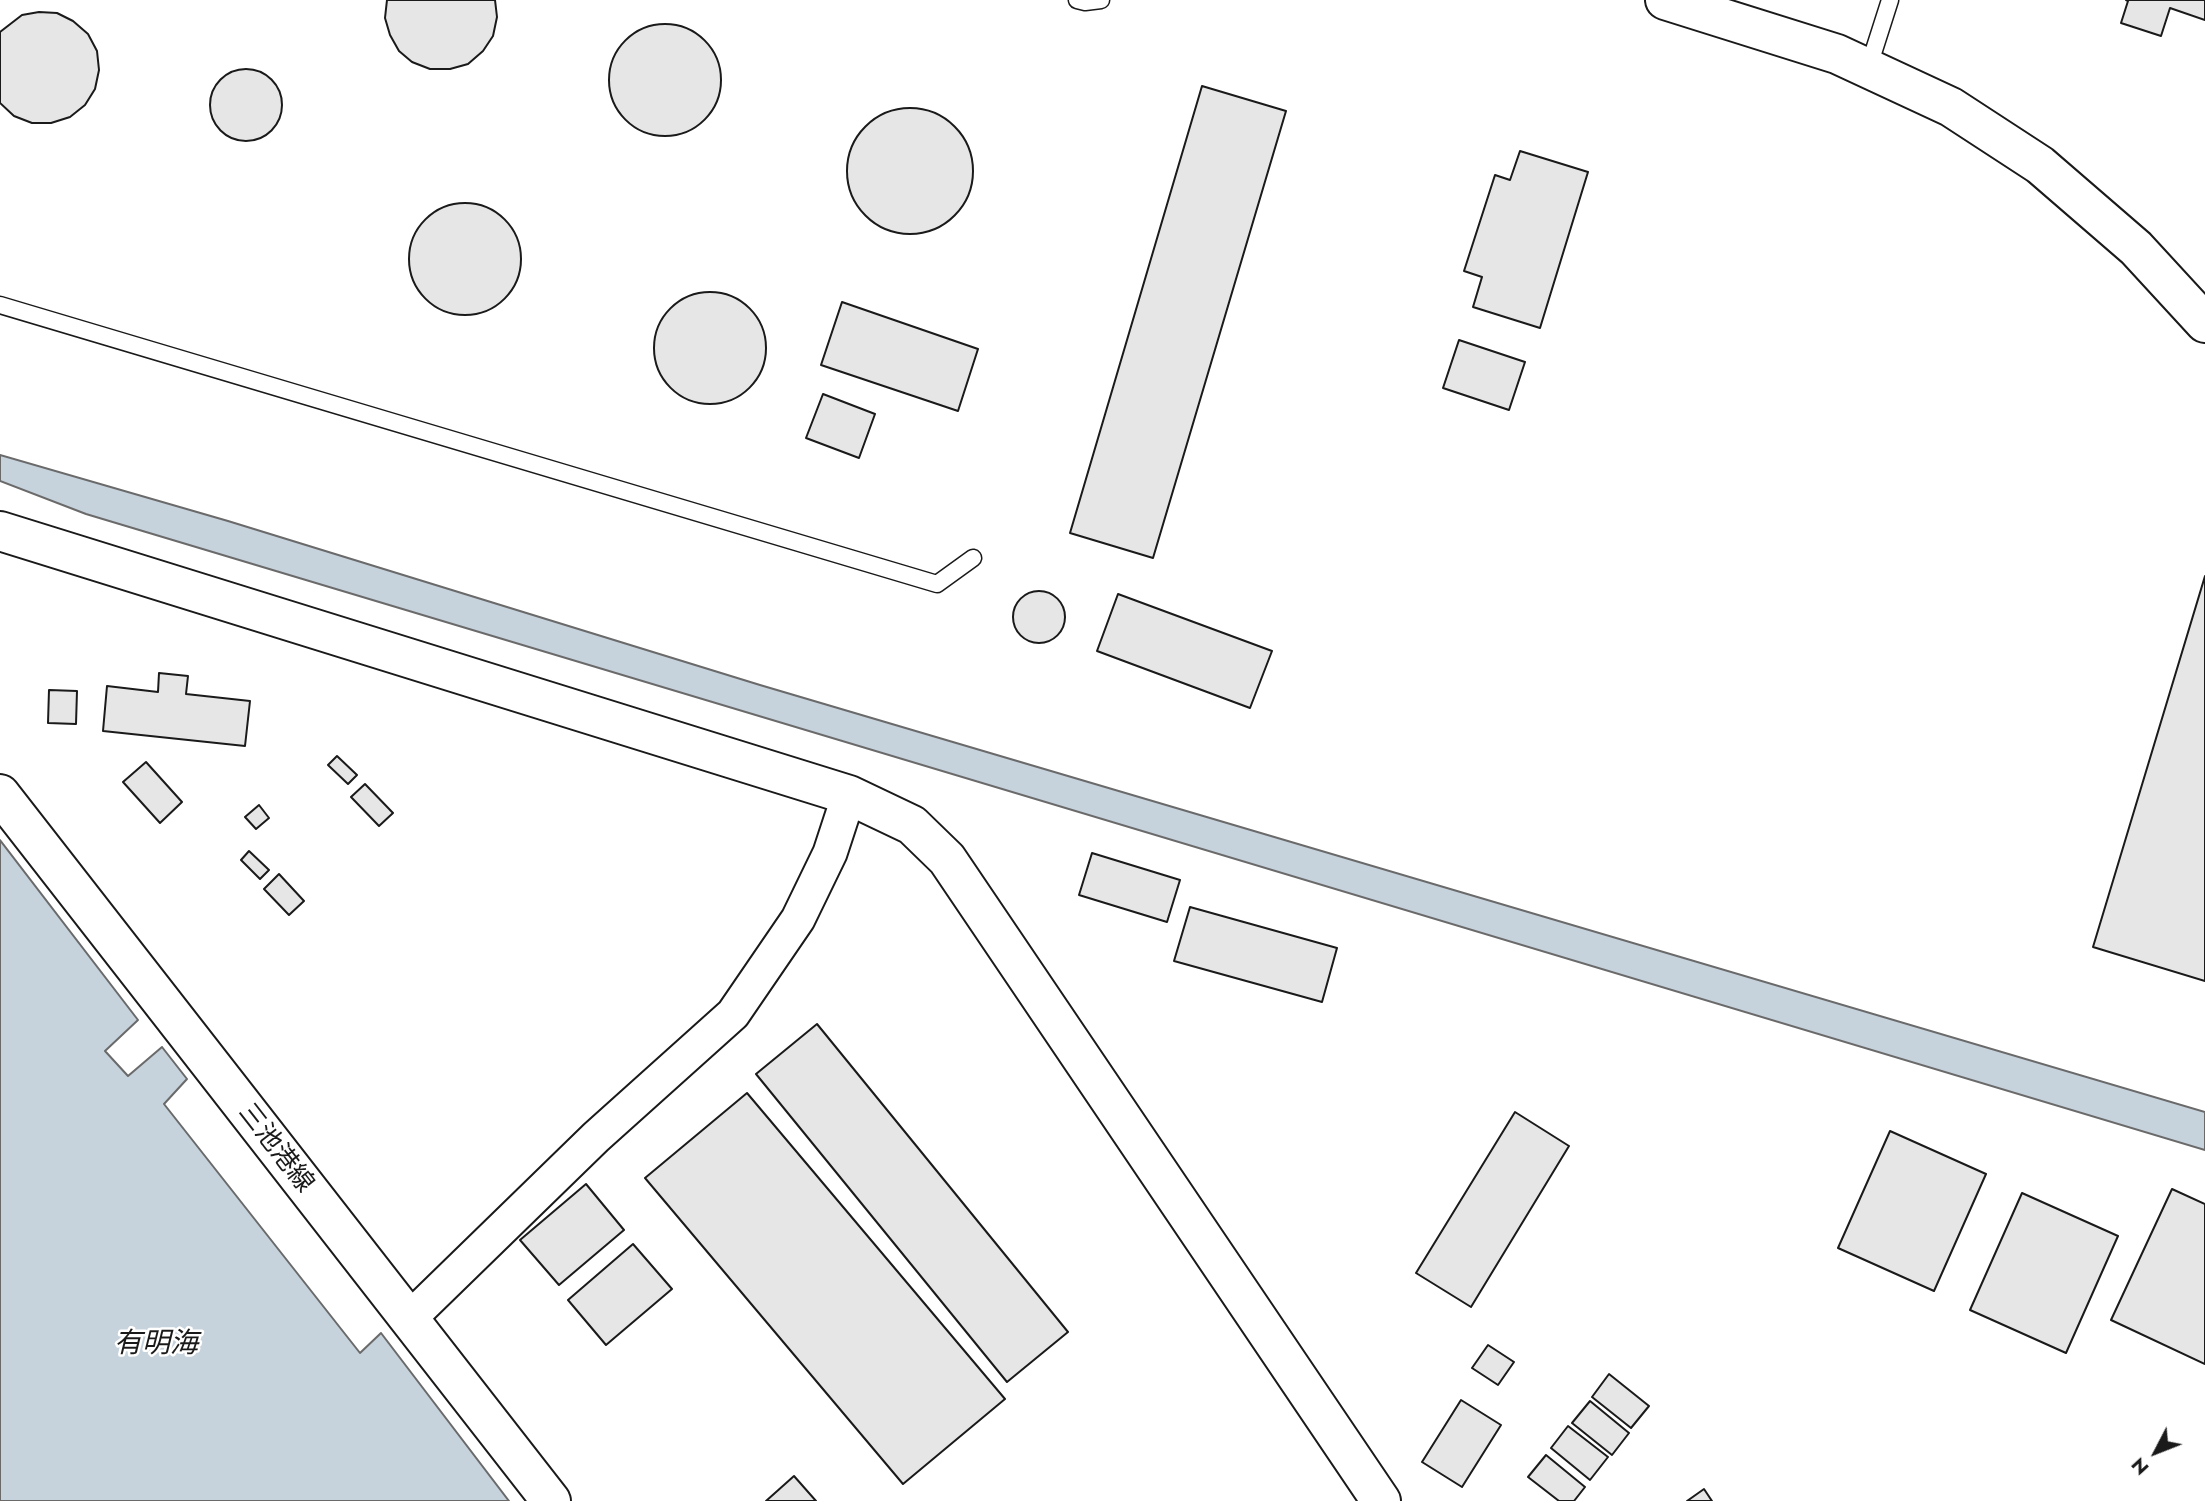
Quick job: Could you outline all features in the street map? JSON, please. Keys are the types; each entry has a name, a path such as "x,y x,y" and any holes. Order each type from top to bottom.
{"street":[{"path":"1665,0 1837,54 1951,107 2040,165 2136,248 2205,323"},
{"path":"0,531 849,795 912,825 947,859 1370,1498"},
{"name":"三池港線","path":"0,794 551,1501"},
{"path":"408,1320 596,1137 733,1014 798,919 830,853 849,795"}],"lane":[{"path":"1077,0 1101,0"},
{"path":"1868,69 1890,0"},
{"path":"0,305 937,584 973,558"}],"water":[{"path":"0,455 228,521 760,685 2205,1112 2205,1150 86,514 0,481"},
{"name":"有明海","path":"0,840 138,1020 105,1051 128,1076 162,1047 187,1079 164,1104 360,1353 381,1333 509,1501 0,1501"}],"building":[{"path":"387,0 495,0 497,17 493,36 483,51 468,64 450,69 430,69 412,62 399,51 385,18"},
{"path":"2126,0 2205,0 2205,20 2170,8 2161,36 2121,23 2128,1"},
{"path":"57,13 73,21 88,34 97,51 99,70 95,89 85,105 70,117 51,123 32,123 14,116 0,103 0,32 22,15"},
{"path":"665,24 686,29 704,41 716,59 721,80 716,101 704,119 686,131 665,136 644,131 626,119 614,101 609,80 614,59 626,41 644,29"},
{"path":"239,69 253,69 272,79 282,98 282,112 272,131 253,141 239,141 220,131 210,112 210,98 220,79"},
{"path":"1202,86 1286,111 1153,558 1070,533"},
{"path":"910,108 934,112 955,126 969,147 973,171 969,195 955,216 934,230 910,234 886,230 865,216 851,195 847,171 851,147 865,126 886,112"},
{"path":"1520,151 1588,172 1540,328 1473,307 1482,277 1464,271 1495,175 1510,180"},
{"path":"465,203 486,208 504,220 516,238 521,259 516,280 504,298 486,310 465,315 444,310 426,298 414,280 409,259 414,238 426,220 444,208"},
{"path":"710,292 731,297 749,309 761,327 766,348 761,369 749,387 731,399 710,404 689,399 671,387 659,369 654,348 659,327 671,309 689,297"},
{"path":"842,302 978,349 958,411 821,365"},
{"path":"1459,340 1525,362 1509,410 1443,388"},
{"path":"823,394 875,414 859,458 806,438"},
{"path":"2205,576 2205,981 2093,947"},
{"path":"1039,591 1058,598 1065,617 1058,636 1039,643 1020,636 1013,617 1020,598"},
{"path":"1118,594 1272,651 1250,708 1097,651"},
{"path":"159,673 188,676 186,694 250,701 245,746 103,731 107,686 158,692"},
{"path":"49,690 77,691 76,724 48,723"},
{"path":"337,756 357,775 348,784 328,765"},
{"path":"146,762 182,802 160,823 123,782"},
{"path":"365,784 393,813 379,826 351,797"},
{"path":"259,805 269,818 256,829 245,817"},
{"path":"249,851 269,870 260,879 241,860"},
{"path":"1092,853 1180,880 1167,922 1079,895"},
{"path":"279,874 304,901 289,915 264,889"},
{"path":"1190,907 1337,948 1322,1002 1174,961"},
{"path":"817,1024 1068,1332 1007,1382 756,1074"},
{"path":"747,1093 1005,1399 903,1484 645,1178"},
{"path":"1515,1112 1569,1146 1471,1307 1416,1273"},
{"path":"1890,1131 1986,1174 1934,1291 1838,1248"},
{"path":"586,1184 624,1230 559,1285 520,1240"},
{"path":"2172,1189 2205,1204 2205,1364 2111,1320"},
{"path":"2022,1193 2118,1236 2066,1353 1970,1310"},
{"path":"633,1244 672,1289 606,1345 568,1300"},
{"path":"1488,1345 1514,1362 1498,1385 1472,1368"},
{"path":"1609,1374 1649,1406 1631,1428 1592,1397"},
{"path":"1461,1400 1501,1425 1462,1487 1422,1462"},
{"path":"1590,1401 1629,1433 1612,1455 1572,1423"},
{"path":"1568,1426 1608,1457 1590,1480 1551,1448"},
{"path":"1546,1455 1585,1487 1574,1501 1559,1501 1528,1477"},
{"path":"794,1476 816,1501 766,1501"},
{"path":"1704,1489 1712,1501 1687,1501"}]}
